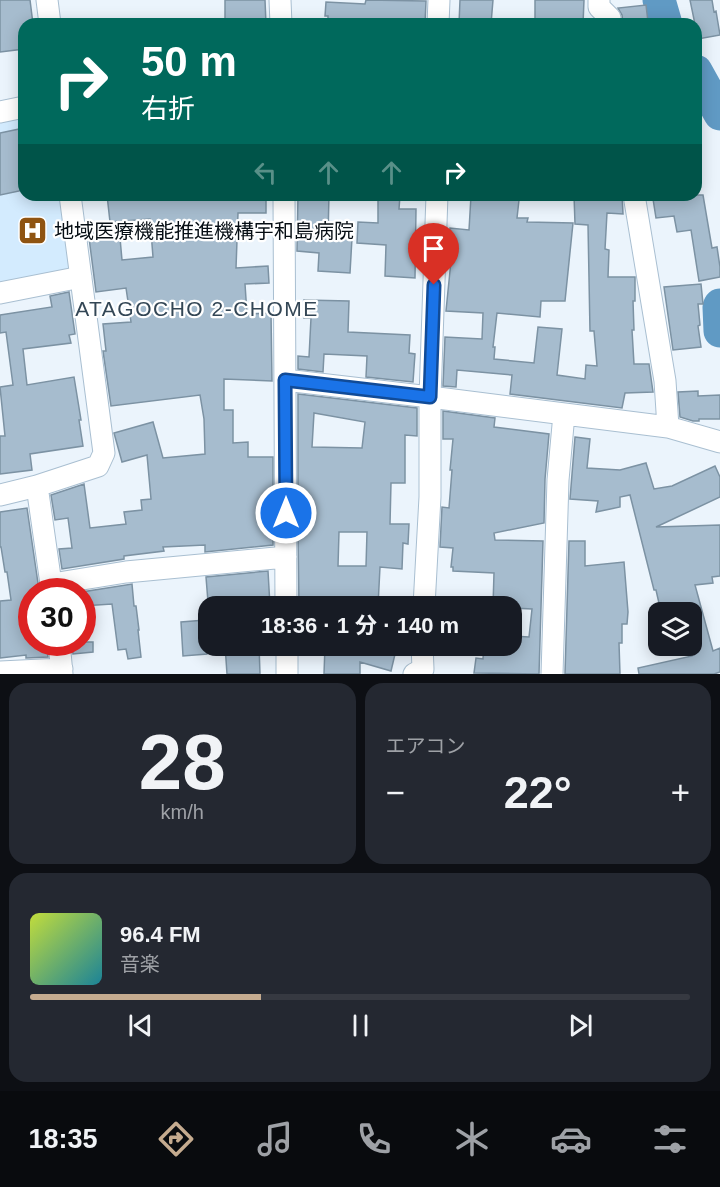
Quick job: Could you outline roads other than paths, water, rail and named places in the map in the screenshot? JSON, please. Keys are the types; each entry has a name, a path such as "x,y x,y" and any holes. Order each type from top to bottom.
{"street":[{"path":"47,0 49,18"},
{"path":"280,0 281,18"},
{"path":"438,0 438,18"},
{"path":"599,0 599,7 610,18"},
{"path":"0,112 18,108"},
{"path":"0,495 37,486 98,466 104,453 71,201"},
{"path":"284,201 286,596"},
{"path":"425,596 430,496 430,397 437,201"},
{"path":"635,201 665,381 668,427"},
{"path":"0,293 81,277"},
{"path":"285,380 668,427 720,442"},
{"path":"552,674 558,480 564,414"},
{"path":"37,486 51,578"},
{"path":"96,578 126,572 286,557"},
{"path":"0,672 62,671 60,656"},
{"path":"287,656 287,674"},
{"path":"422,656 422,672"}],"waterway":[{"path":"659,0 664,18"},
{"path":"702,82 720,114"},
{"path":"720,305 720,331"}],"place":[{"name":"地域医療機能推進機構宇和島病院","path":"33,231"}],"district":[{"name":"ATAGOCHO 2-CHOME","path":"197,309"}]}
